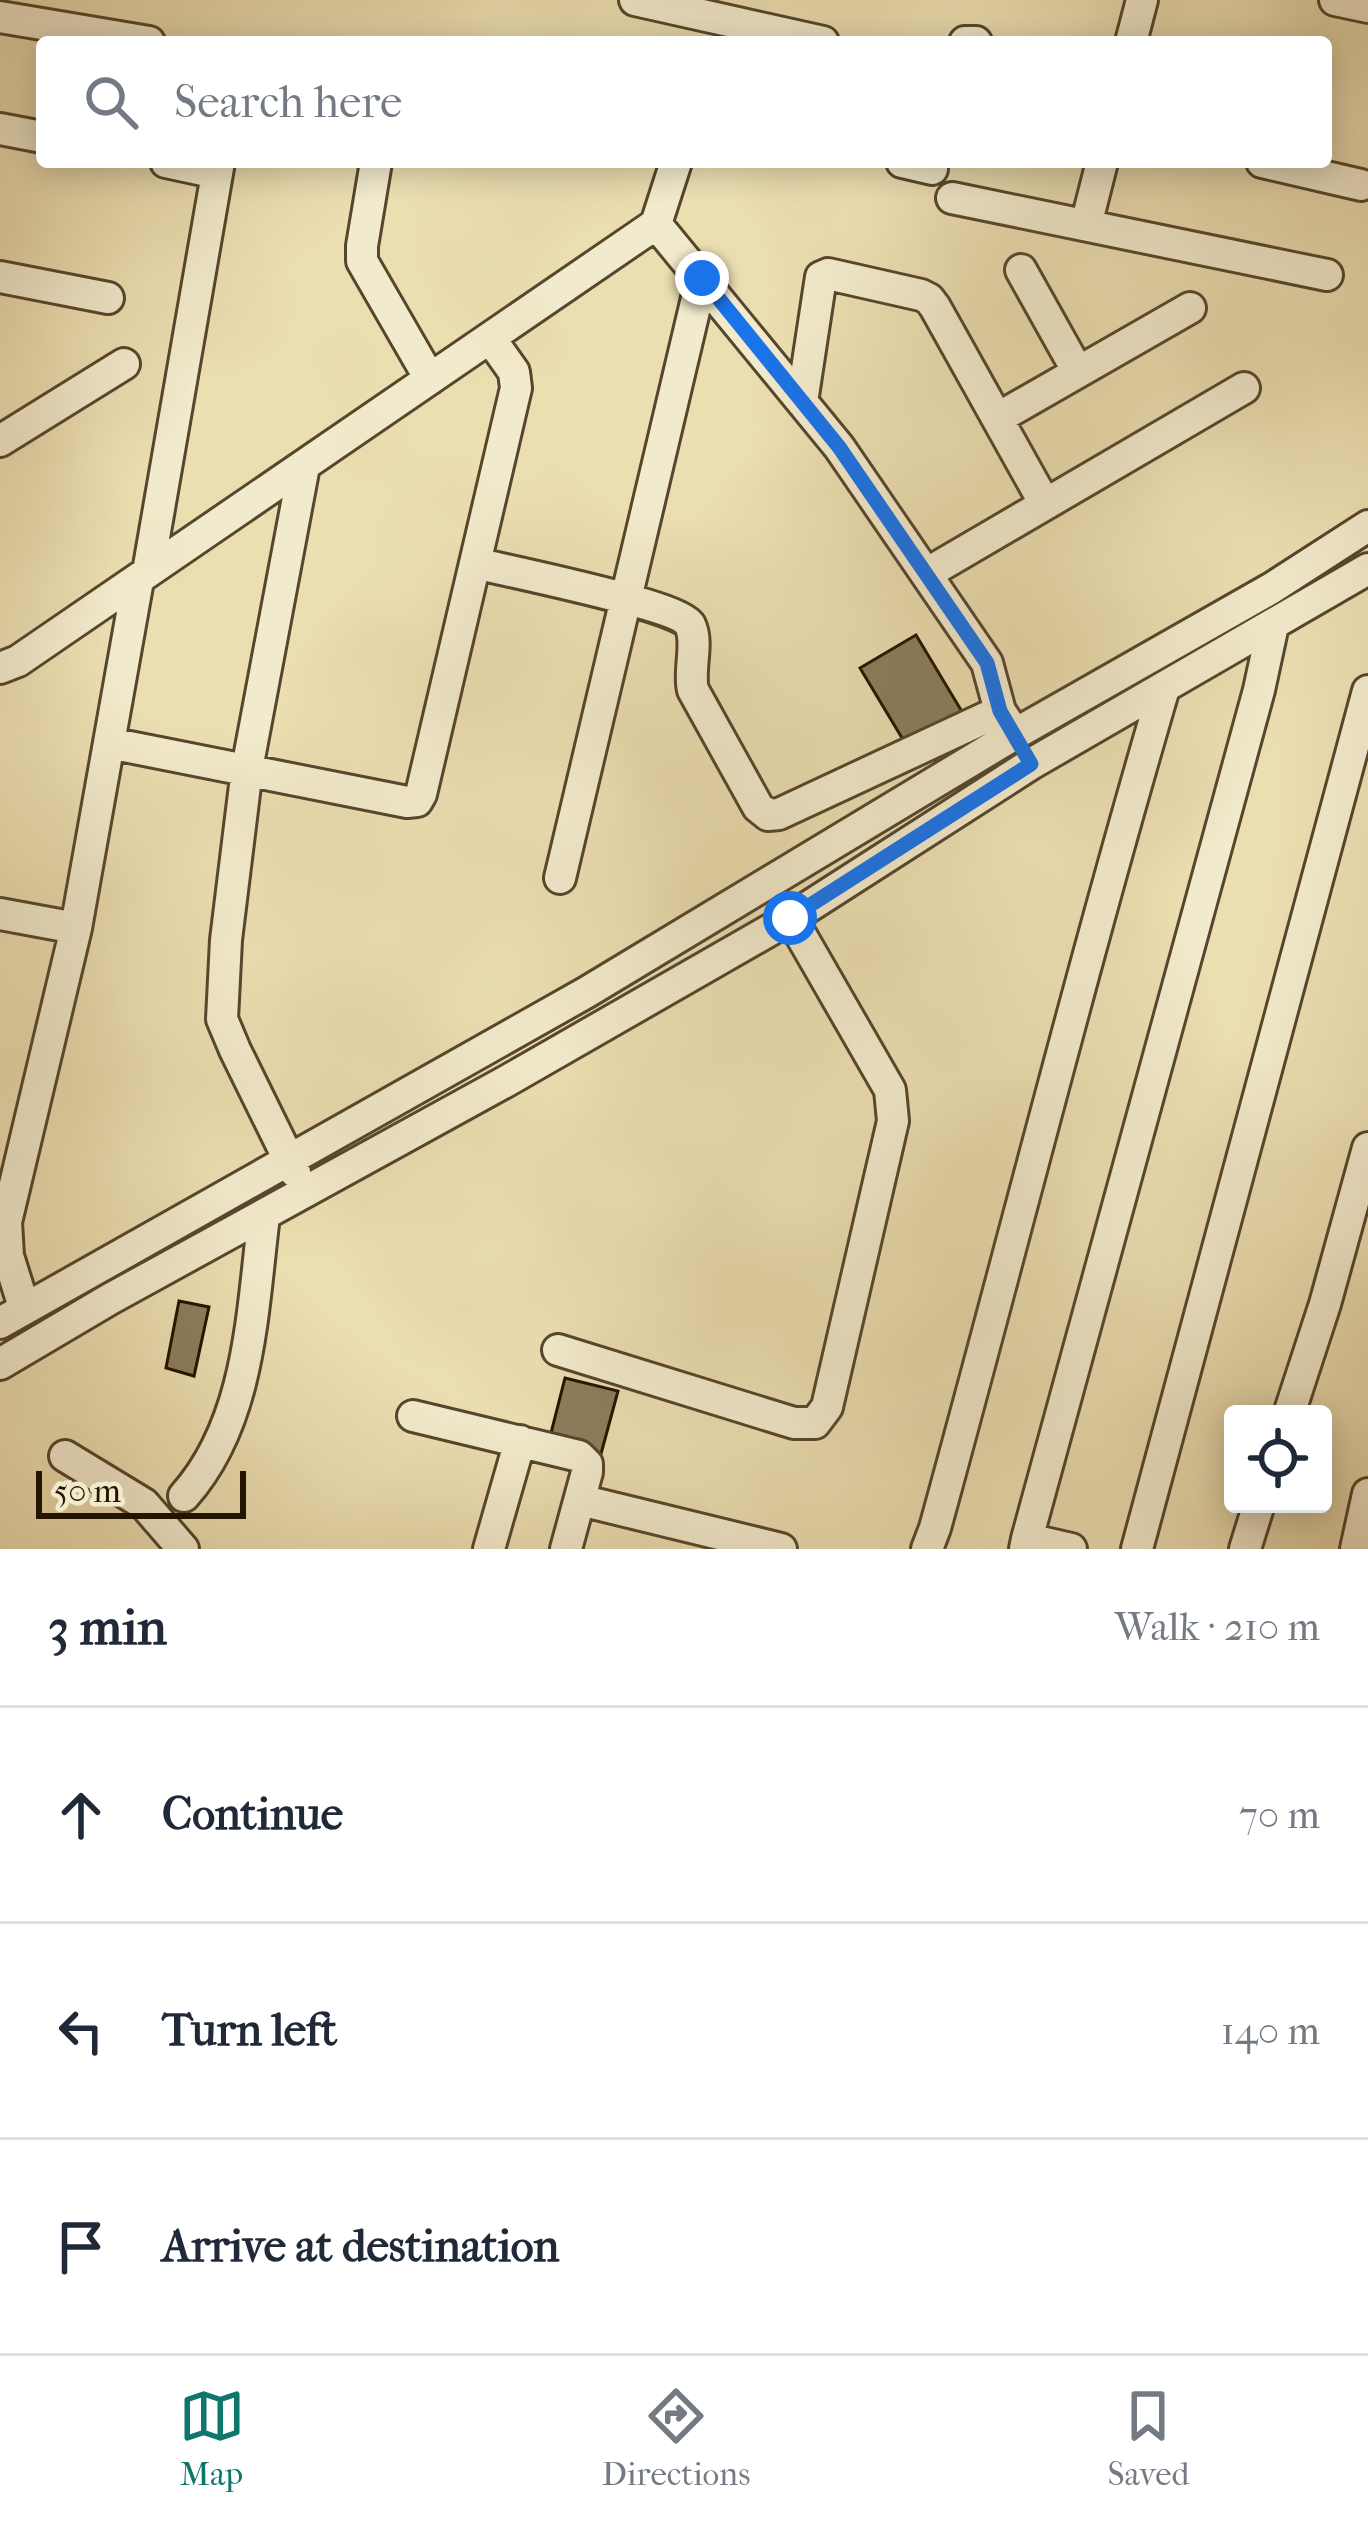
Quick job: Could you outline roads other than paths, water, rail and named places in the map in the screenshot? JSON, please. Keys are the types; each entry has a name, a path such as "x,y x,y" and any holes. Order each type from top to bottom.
{"street":[{"path":"635,0 794,36"},
{"path":"1133,36 1142,0"},
{"path":"1335,0 1368,8"},
{"path":"0,16 115,36"},
{"path":"0,129 36,136"},
{"path":"218,168 76,928 6,1222 12,1315 586,992 1008,722"},
{"path":"375,168 362,261 430,379"},
{"path":"0,668 18,661 656,224 674,168"},
{"path":"1086,225 1100,168"},
{"path":"1289,168 1361,184"},
{"path":"952,198 1327,275"},
{"path":"656,224 839,447 987,663 1008,722 1031,764"},
{"path":"1021,270 1078,372"},
{"path":"802,402 821,277 828,274 929,299 1046,504"},
{"path":"0,277 108,298"},
{"path":"560,878 702,278"},
{"path":"998,418 1190,308"},
{"path":"109,743 417,801 517,380 490,338"},
{"path":"0,441 124,364"},
{"path":"926,574 1244,388"},
{"path":"304,466 248,769 226,940 222,1019 287,1159 308,1192"},
{"path":"475,563 626,599 683,618 693,637 689,676 693,690 758,807 768,815 1008,722 1271,588 1368,526"},
{"path":"0,1364 790,918 1031,764 1368,569"},
{"path":"1072,1549 1026,1544 1273,625"},
{"path":"927,1549 1005,1274 1106,885 1164,688"},
{"path":"1137,1549 1368,691"},
{"path":"0,914 76,928"},
{"path":"558,1350 794,1423 815,1423 827,1407 892,1121 890,1090 790,918"},
{"path":"586,992 603,1025"},
{"path":"1292,1405 1368,1148"},
{"path":"184,1496 215,1452 244,1372 264,1216"},
{"path":"413,1416 579,1456 587,1464 566,1549"},
{"path":"490,1549 520,1442"},
{"path":"64,1456 144,1504 183,1549"},
{"path":"1356,1549 1368,1494"},
{"path":"580,1500 781,1549"},
{"path":"1245,1549 1256,1513"}]}
